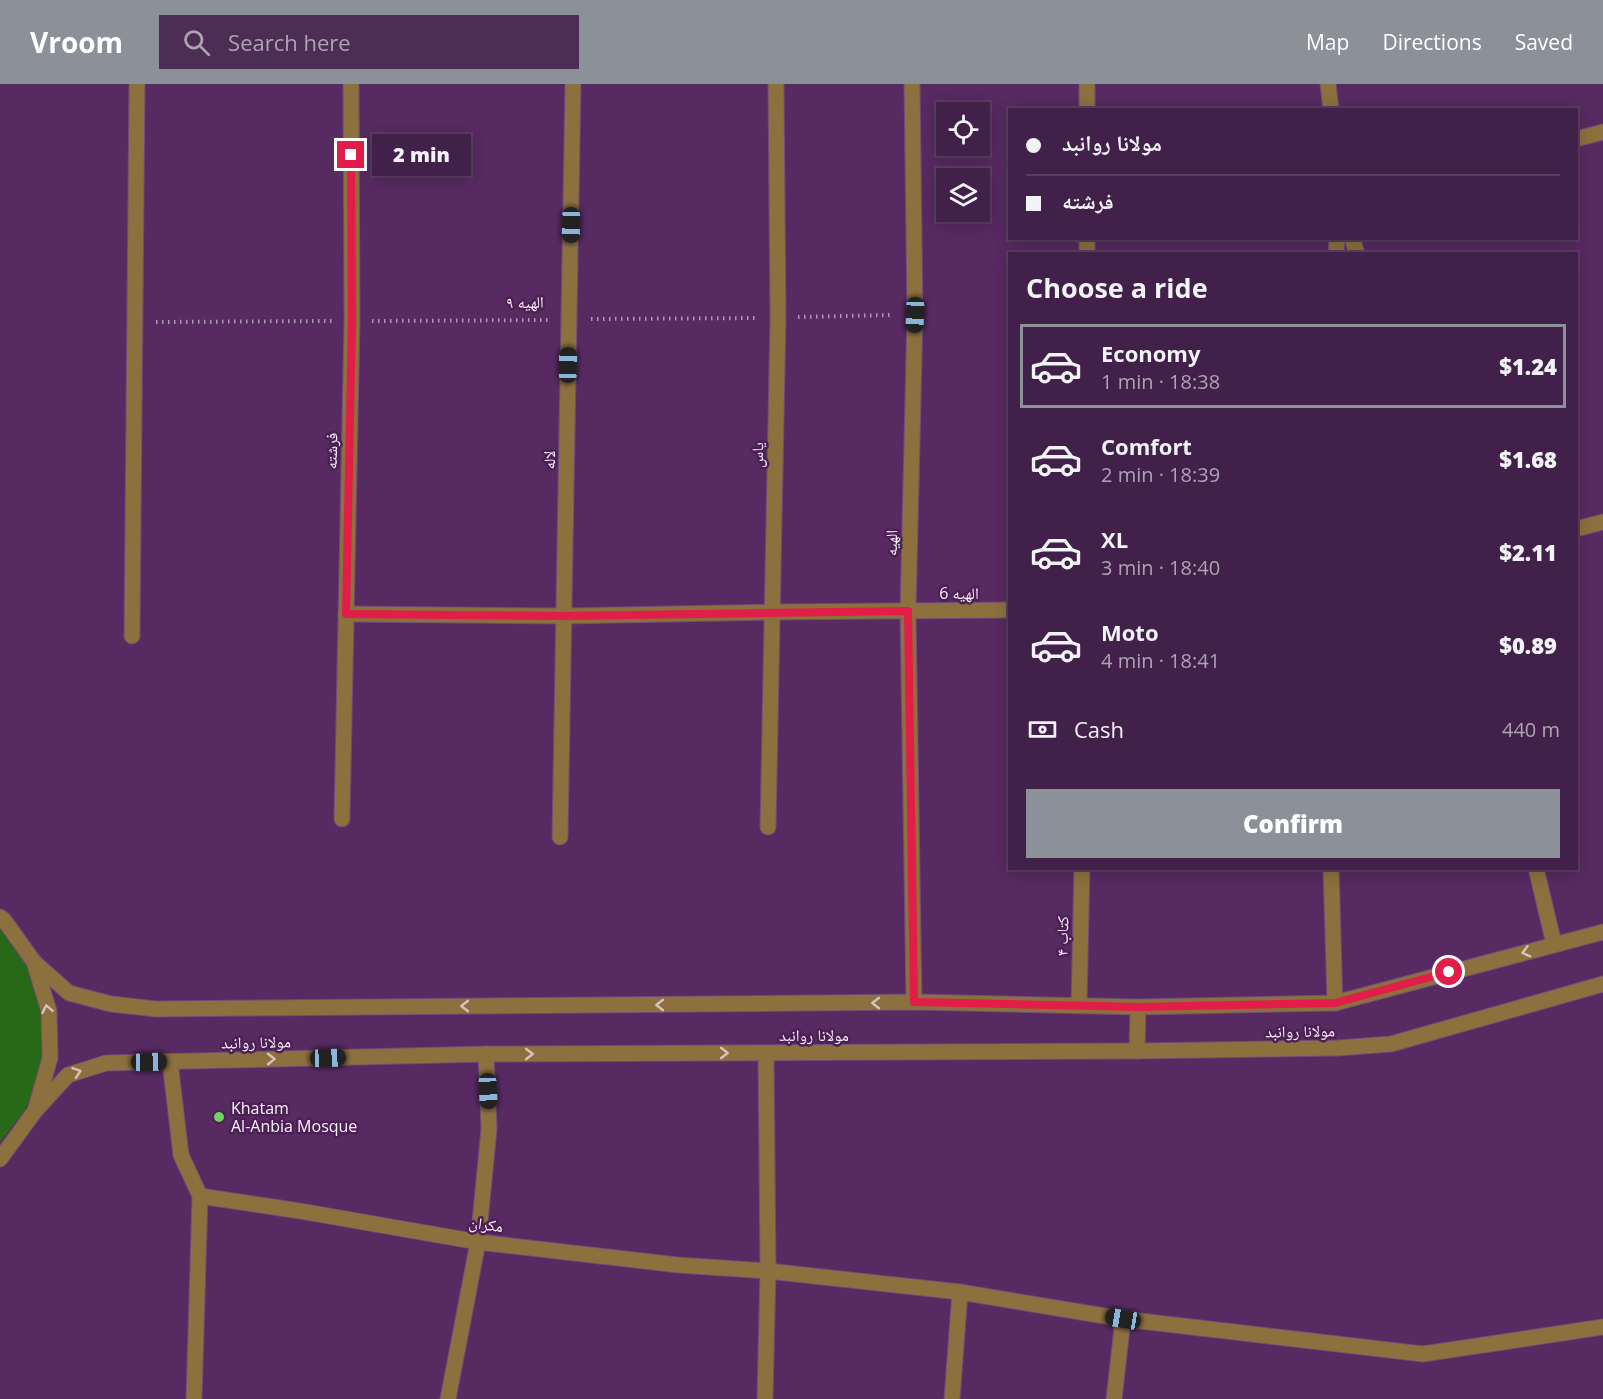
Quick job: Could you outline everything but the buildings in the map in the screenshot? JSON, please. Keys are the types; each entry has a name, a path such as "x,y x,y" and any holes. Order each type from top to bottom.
{"street":[{"path":"132,636 137,84"},
{"name":"فرشته","path":"342,819 352,321 351,84"},
{"name":"لاله","path":"560,837 573,84"},
{"name":"یاس","path":"768,827 778,318 777,84"},
{"name":"الهیه","path":"912,84 915,315 908,611 914,1002"},
{"path":"1087,84 1087,108"},
{"path":"1328,84 1330,108"},
{"path":"1578,138 1603,132"},
{"path":"1578,528 1603,522"},
{"name":"الهیه 6","path":"908,611 1008,610"},
{"path":"346,614 564,616 908,611"},
{"name":"کتاب ۴","path":"1079,1005 1082,870"},
{"path":"1331,870 1335,1003"},
{"path":"1536,870 1554,944"},
{"path":"0,917 34,962 49,1011 50,1058 35,1111 0,1159"},
{"name":"مولانا روانبد","path":"34,962 69,993 111,1004 156,1009 914,1002 1138,1007 1335,1003 1603,932"},
{"name":"مولانا روانبد","path":"35,1111 68,1075 106,1063 486,1054 1137,1051 1337,1048 1391,1044 1603,984"},
{"path":"1137,1051 1138,1007"},
{"path":"765,1399 768,1271 766,1053"},
{"path":"448,1399 478,1242 489,1129 486,1054"},
{"path":"170,1062 181,1155 200,1197 194,1399"},
{"name":"مکران","path":"200,1197 300,1211 478,1242 678,1265 768,1271 960,1292 1123,1319 1423,1354 1603,1327"},
{"path":"952,1399 960,1292"},
{"path":"1114,1399 1123,1319"}],"path":[{"name":"الهیه ۹","path":"135,323 915,315"}],"green space":[{"path":"0,929 29,970 43,1016 42,1064 26,1109 0,1142"}],"place":[{"name":"Khatam Al-Anbia Mosque","path":"219,1117"}],"route":[{"path":"351,155 352,321 346,614 564,616 908,611 914,1002 1138,1007 1335,1003 1449,972"}]}
